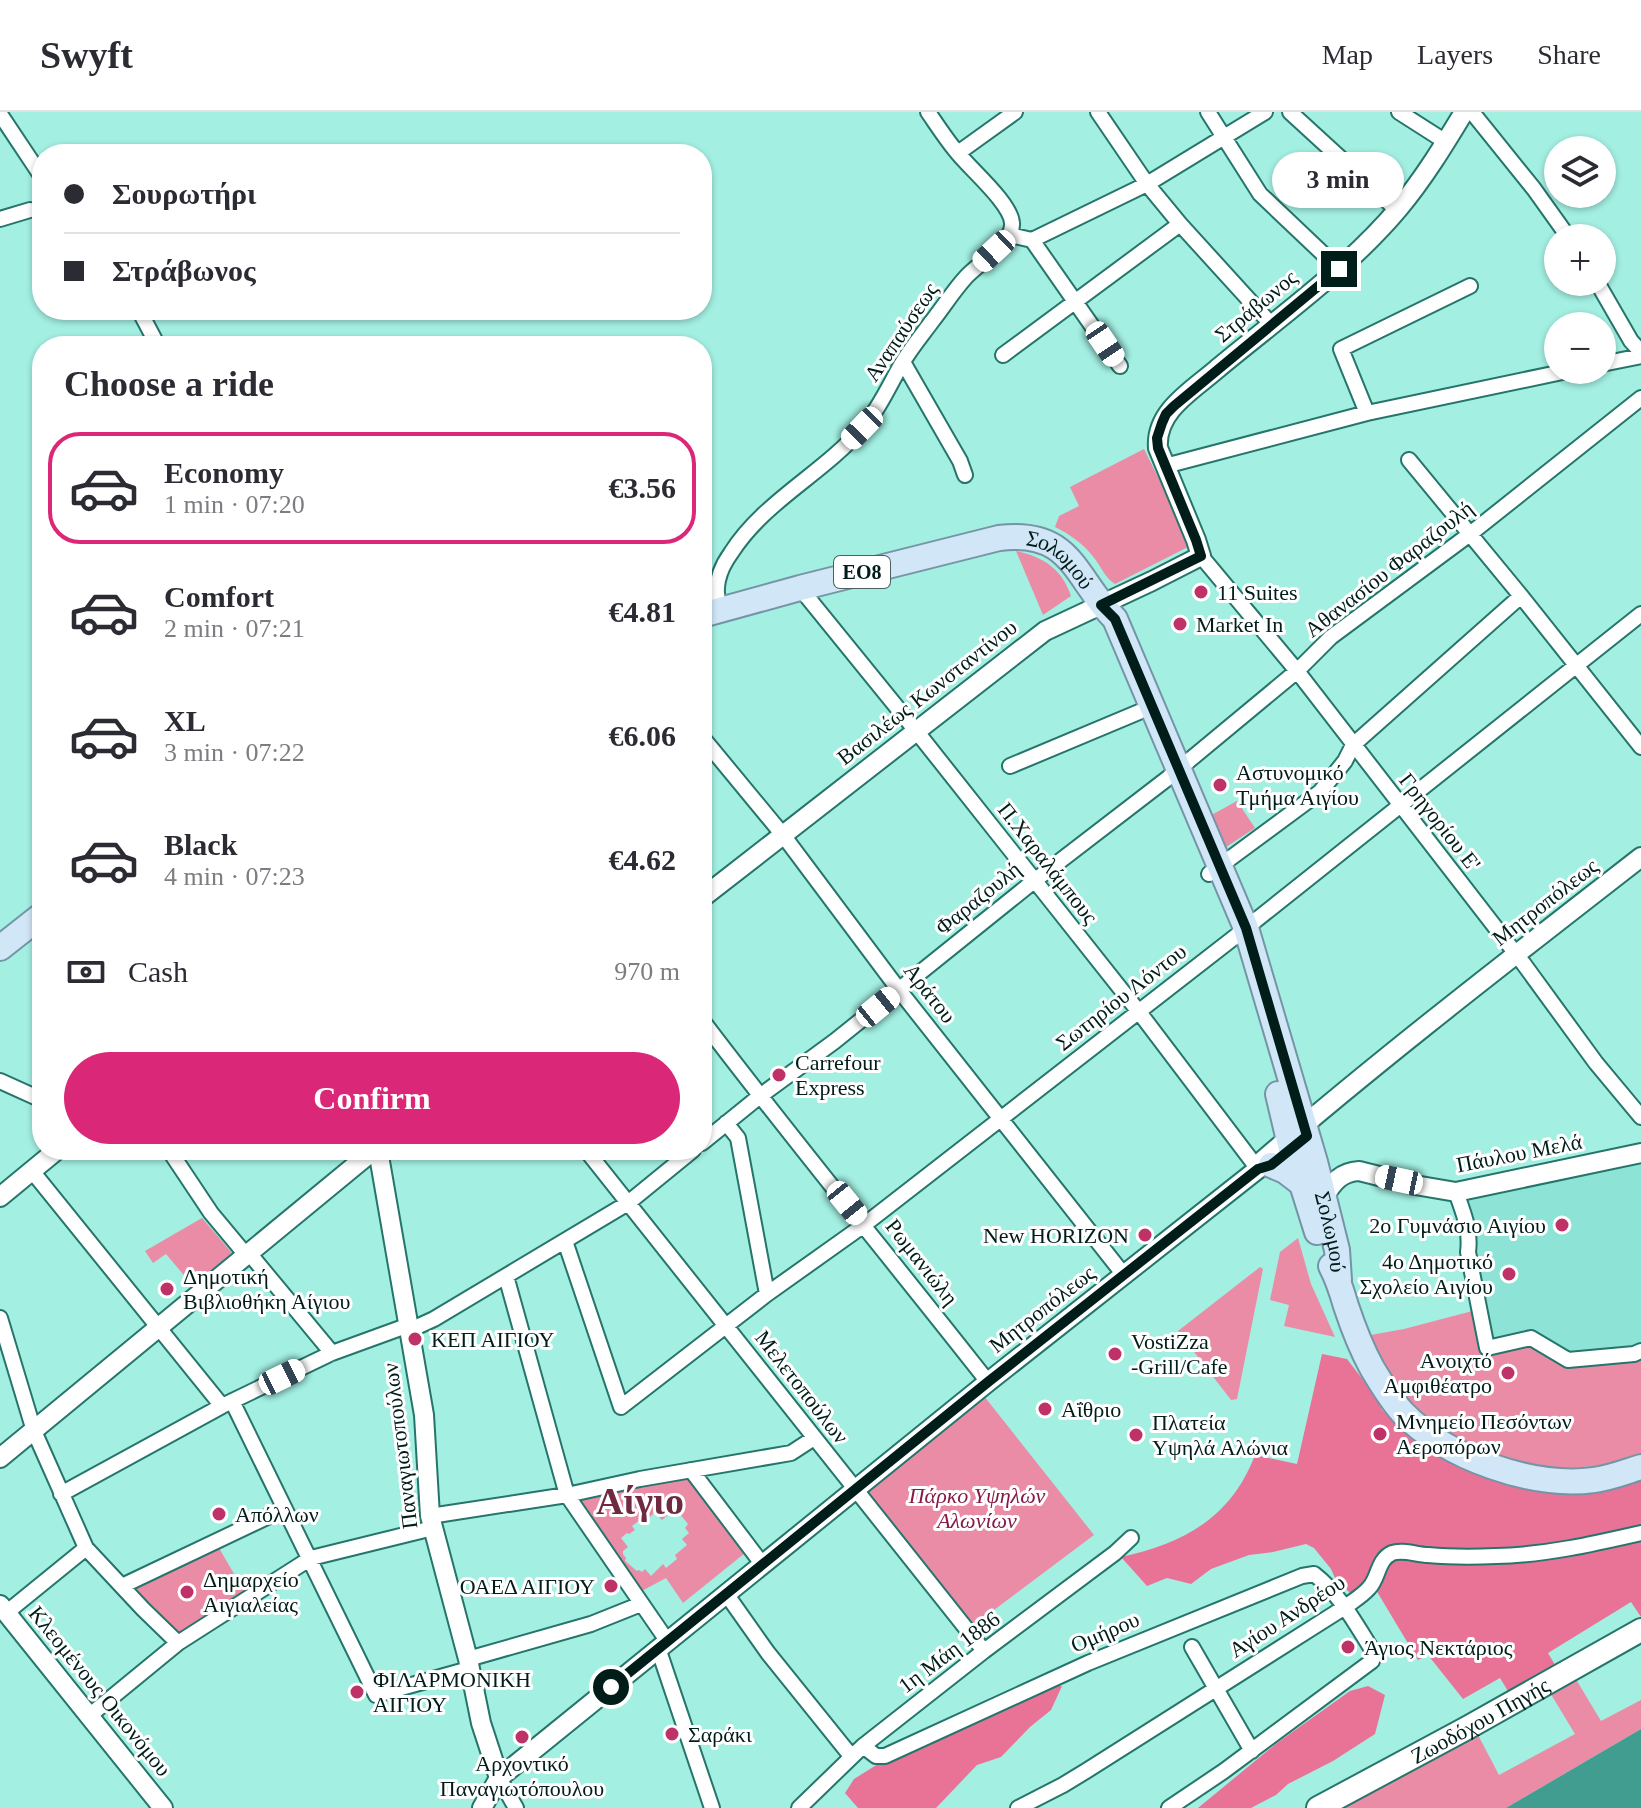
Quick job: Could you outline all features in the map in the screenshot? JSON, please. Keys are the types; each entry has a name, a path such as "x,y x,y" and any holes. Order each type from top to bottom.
{"main road":[{"name":"Σολωμού","path":"800,588 1005,537 1030,538 1057,548 1079,571 1101,605 1115,619 1173,774 1241,932 1298,1137 1324,1197 1337,1250 1339,1280"},
{"name":"ΕΟ8","path":"712,615 800,588"},
{"name":"Σολωμού","path":"1101,605 1101,624 1139,712 1173,774"},
{"path":"0,948 32,923"},
{"name":"Σολωμού","path":"1298,1137 1302,1184 1325,1256 1339,1280"},
{"path":"1264,1167 1285,1171 1302,1184"},
{"name":"ΕΟ8","path":"1339,1280 1362,1348 1379,1379 1401,1411 1437,1440 1498,1468 1548,1479 1596,1479 1641,1467"},
{"name":"Ζωοδόχου Πηγής","path":"1318,1808 1641,1630"}],"street":[{"path":"928,112 958,153 1002,202 1012,223 1010,235 1032,240 1147,184 1265,112"},
{"path":"958,153 1015,112"},
{"path":"1098,112 1147,184 1271,324"},
{"path":"1208,112 1260,194 1339,269"},
{"path":"1290,112 1397,210"},
{"path":"1399,112 1446,142"},
{"name":"Στράβωνος","path":"1201,556 1158,448 1157,438 1166,414 1339,269 1397,210 1424,176 1464,112"},
{"path":"1472,112 1559,224"},
{"path":"1,117 32,162"},
{"path":"0,219 30,210"},
{"path":"1003,355 1180,224"},
{"name":"Αναπαύσεως","path":"712,604 720,574 737,543 770,509 826,464 862,428 874,414 903,362 966,276 1010,235"},
{"path":"1032,240 1120,366"},
{"path":"1367,413 1341,349 1470,286"},
{"path":"1605,296 1641,354 1616,360"},
{"path":"903,362 965,475"},
{"path":"1165,466 1367,413 1544,376"},
{"name":"Αθανασίου Φαραζουλή","path":"1173,774 1297,671 1331,637 1470,534 1641,398"},
{"path":"1409,460 1641,747"},
{"name":"Βασιλέως Κωνσταντίνου","path":"712,890 1033,639 1201,556"},
{"name":"Γρηγορίου Ε'","path":"1201,556 1297,671 1520,959 1573,1034 1641,1117"},
{"name":"Π.Χαραλάμπους","path":"800,588 1264,1167"},
{"path":"1215,870 1320,792 1345,761 1353,745 1521,596"},
{"name":"Σωτηρίου Λόντου","path":"565,1241 621,1407 767,1294 864,1225 1139,1012 1641,614"},
{"path":"1010,766 1139,712"},
{"name":"Αράτου","path":"712,749 783,835 899,990 1124,1275"},
{"name":"Φαραζουλή","path":"712,1135 1173,774"},
{"name":"Μητροπόλεως","path":"482,1808 499,1778 988,1382 1264,1167 1263,1160 1298,1137 1520,959 1641,857"},
{"name":"Μητροπόλεως","path":"1520,959 1641,870"},
{"name":"Ρωμανιώλη","path":"712,1033 988,1382"},
{"path":"0,1081 32,1095"},
{"path":"726,1123 738,1138 767,1294"},
{"name":"Πάυλου Μελά","path":"1324,1197 1337,1179 1351,1172 1359,1171 1456,1192 1641,1153"},
{"path":"0,1197 45,1160"},
{"path":"176,1160 211,1213 332,1353"},
{"path":"0,1458 364,1160"},
{"name":"Παναγιωτοπούλων","path":"378,1160 424,1415 432,1522 481,1723 499,1778"},
{"name":"Μελετοπούλων","path":"594,1160 984,1651"},
{"path":"61,1494 227,1404 332,1353 434,1319 628,1203 681,1160"},
{"path":"32,1171 159,1327 227,1404 311,1558 376,1695 582,1627 641,1604"},
{"path":"1456,1192 1470,1238 1468,1252 1487,1348 1531,1338 1568,1360 1641,1351"},
{"path":"506,1276 567,1495 641,1604 663,1645 712,1808"},
{"path":"0,1318 34,1431 86,1548 178,1643"},
{"path":"89,1716 178,1643 311,1558 432,1522 791,1453 814,1438"},
{"path":"691,1470 763,1565"},
{"path":"122,1586 284,1509"},
{"name":"Αγίου Ανδρέου","path":"1018,1808 1063,1785 1186,1710 1345,1607 1372,1585 1379,1567 1393,1553 1494,1557 1543,1553 1641,1533"},
{"name":"1η Μάη 1886","path":"799,1808 863,1746 1131,1538"},
{"path":"3,1609 86,1548"},
{"name":"Ομήρου","path":"863,1746 876,1756 885,1756 1088,1663 1302,1576 1314,1574 1324,1581 1345,1607 1374,1653 1372,1661 1252,1751"},
{"path":"727,1595 770,1656 851,1756"},
{"name":"Κλεομένους Οικονόμου","path":"3,1609 163,1808"},
{"path":"1169,1808 1252,1751 1192,1647"},
{"path":"499,1778 516,1808"}],"shaded area":[{"path":"1641,1163 1641,1344 1632,1348 1570,1354 1493,1341 1466,1199"},
{"path":"1322,1354 1347,1359 1377,1398 1382,1410 1425,1446 1489,1475 1641,1468 1641,1617 1631,1602 1548,1653 1558,1670 1511,1696 1500,1678 1463,1699 1428,1655 1418,1660 1373,1585 1356,1599 1335,1578 1314,1548 1306,1544 1249,1555 1211,1569 1191,1584 1167,1578 1147,1586 1121,1557 1165,1544 1203,1524 1233,1496 1255,1455 1297,1464"},
{"path":"1641,1617 1641,1630 1630,1635"},
{"path":"1053,1686 1062,1686 1051,1710 1001,1757 977,1765 936,1808 858,1808 845,1793 854,1779 886,1759"},
{"path":"1368,1686 1385,1695 1375,1734 1251,1808 1198,1808 1277,1743 1350,1691"},
{"path":"1641,1729 1641,1808 1506,1808"}],"green space":[{"path":"1144,449 1192,545 1115,584 1082,544 1055,527 1059,516 1079,506 1070,487"},
{"path":"1016,551 1051,566 1063,578 1071,596 1043,615"},
{"path":"1237,801 1255,828 1220,851 1206,818"},
{"path":"202,1218 232,1253 193,1286 166,1254 153,1263 145,1251"},
{"path":"1298,1238 1311,1284 1335,1337 1284,1326 1289,1305 1270,1300 1280,1252"},
{"path":"1260,1267 1263,1269 1237,1399 1231,1400 1178,1331"},
{"path":"1480,1309 1487,1348 1531,1338 1568,1360 1641,1351 1641,1457 1604,1465 1561,1469 1501,1460 1464,1446 1405,1404 1365,1336"},
{"name":"Πάρκο Υψηλών Αλωνίων","path":"984,1396 1094,1535 974,1625 865,1490"},
{"path":"688,1478 745,1553 683,1603 666,1578 638,1593 575,1498","holes":["658,1509 663,1514 659,1517 662,1520 672,1512 675,1516 679,1513 688,1524 685,1528 689,1533 682,1539 687,1545 675,1555 677,1559 666,1568 663,1564 651,1576 645,1569 637,1571 625,1561 623,1551 628,1547 621,1538 635,1530 632,1526 644,1517 647,1520"]},
{"path":"219,1548 244,1591 178,1635 136,1589"},
{"path":"1574,1676 1601,1721 1641,1700 1641,1729 1506,1808 1338,1808 1477,1733 1499,1775 1575,1734 1549,1691"}],"place":[{"name":"11 Suites","path":"1201,592"},
{"name":"Market In","path":"1180,624"},
{"name":"Αστυνομικό Τμήμα Αιγίου","path":"1220,785"},
{"name":"Carrefour Express","path":"779,1075"},
{"name":"2ο Γυμνάσιο Αιγίου","path":"1562,1225"},
{"name":"New HORIZON","path":"1145,1235"},
{"name":"4ο Δημοτικό Σχολείο Αιγίου","path":"1509,1274"},
{"name":"Δημοτική Βιβλιοθήκη Αίγιου","path":"167,1289"},
{"name":"ΚΕΠ ΑΙΓΙΟΥ","path":"415,1339"},
{"name":"VostiZza -Grill/Cafe","path":"1115,1354"},
{"name":"Aνοιχτό Aμφιθέατρο","path":"1508,1373"},
{"name":"Αΐθριο","path":"1045,1409"},
{"name":"Μνημείο Πεσόντων Αεροπόρων","path":"1380,1434"},
{"name":"Πλατεία Υψηλά Αλώνια","path":"1136,1435"},
{"name":"Απόλλων","path":"219,1514"},
{"name":"ΟΑΕΔ ΑΙΓΙΟΥ","path":"611,1586"},
{"name":"Δημαρχείο Αιγιαλείας","path":"187,1592"},
{"name":"Άγιος Νεκτάριος","path":"1348,1647"},
{"name":"ΦΙΛΑΡΜΟΝΙΚΗ ΑΙΓΙΟΥ","path":"357,1692"},
{"name":"Σαράκι","path":"672,1734"},
{"name":"Αρχοντικό Παναγιωτόπουλου","path":"522,1737"}],"district":[{"name":"Αίγιο","path":"640,1501"}],"route":[{"path":"611,1687 988,1382 1258,1169 1271,1165 1307,1136 1246,928 1115,619 1101,605 1201,556 1158,448 1157,438 1166,414 1339,269"}]}
